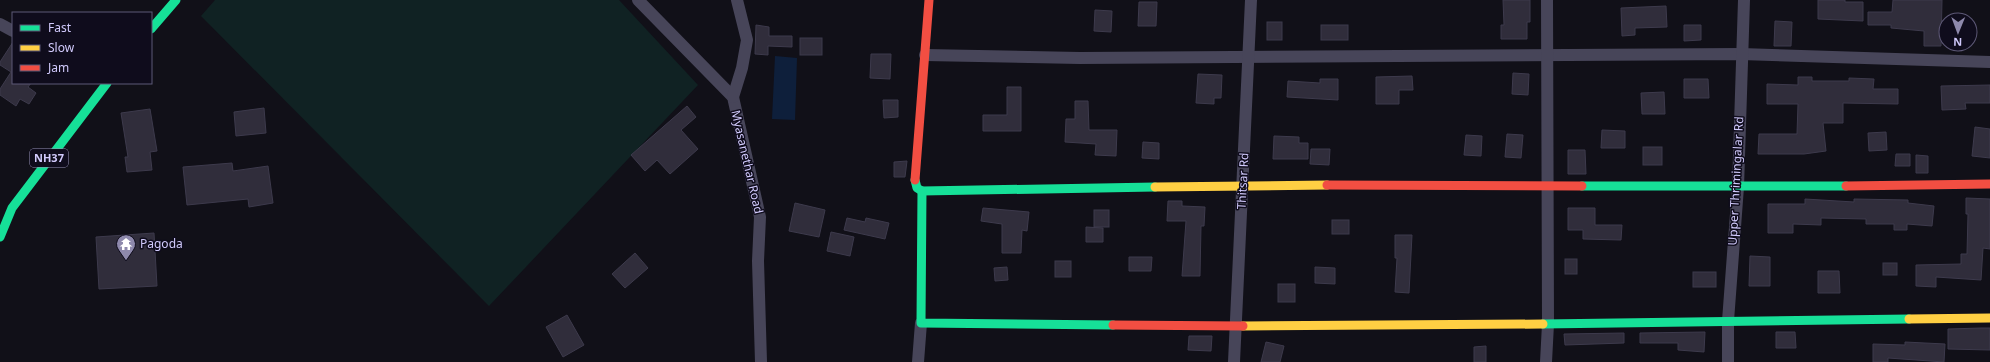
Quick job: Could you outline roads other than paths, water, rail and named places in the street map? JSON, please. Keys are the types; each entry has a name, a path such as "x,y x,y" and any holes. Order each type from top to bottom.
{"main road":[{"path":"152,28 176,0"},
{"path":"929,0 915,183 917,188 922,191 1242,185 1738,187 1990,184"},
{"name":"NH37","path":"0,237 16,204 104,84"},
{"path":"922,191 921,322 1236,326 1548,324 1990,318"}],"street":[{"name":"Myasanethar Road","path":"638,0 733,98 760,217 758,261 761,362"},
{"path":"733,98 742,68 747,40 737,0"},
{"name":"Thitsar Rd","path":"1234,362 1251,0"},
{"path":"1546,362 1548,324 1547,0"},
{"name":"Upper Thrimingalar Rd","path":"1728,362 1728,321 1738,187 1744,0"},
{"path":"0,24 12,30"},
{"path":"925,54 1080,58 1742,54 1990,62"},
{"path":"0,201 16,204"},
{"path":"918,362 921,322"}],"water":[{"path":"775,56 797,58 795,120 772,119"}],"place":[{"name":"Pagoda","path":"126,261"}]}
